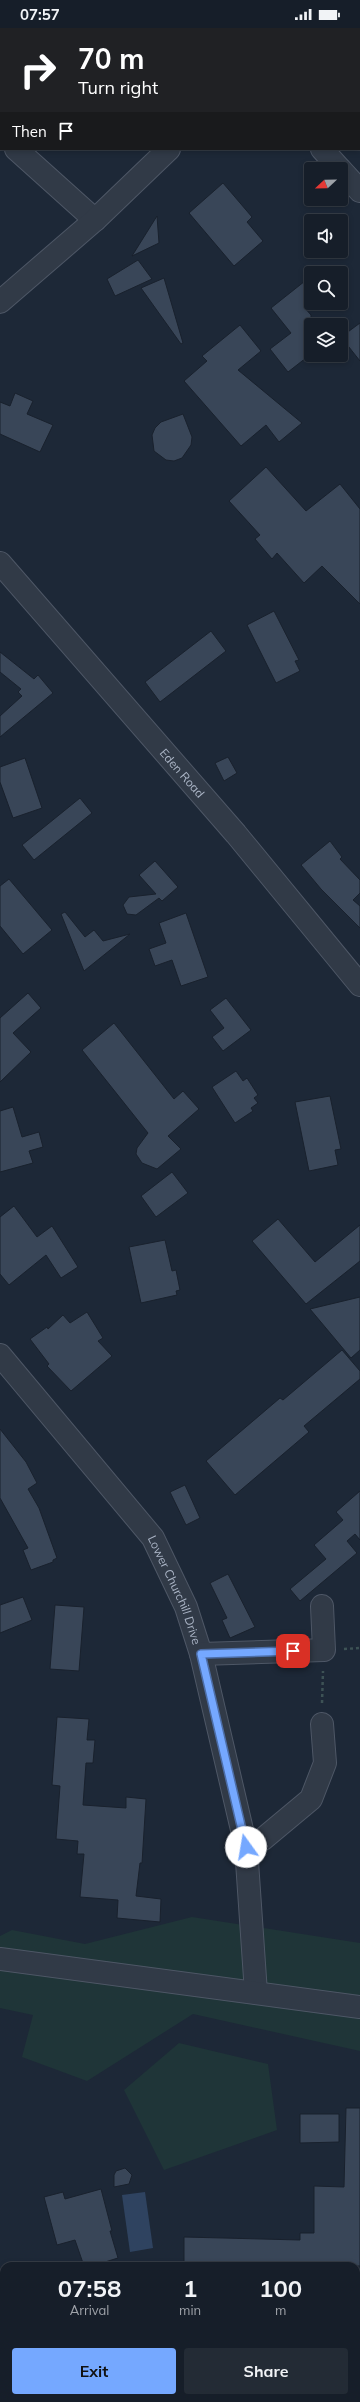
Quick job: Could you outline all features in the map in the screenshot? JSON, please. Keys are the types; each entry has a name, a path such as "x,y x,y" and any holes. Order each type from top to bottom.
{"street":[{"path":"17,150 95,220"},
{"path":"0,302 95,220 168,150"},
{"path":"323,150 333,162"},
{"path":"348,178 360,191"},
{"name":"Eden Road","path":"0,563 236,834 360,985"},
{"name":"Lower Churchill Drive","path":"0,1355 153,1538 186,1607 201,1654 246,1847 256,1993"},
{"path":"201,1654 324,1650 322,1606"},
{"path":"246,1847 263,1839 311,1799 325,1763 322,1724"},
{"path":"0,1959 360,2008"}],"path":[{"path":"322,1724 324,1650 360,1648"}],"green space":[{"path":"192,1917 360,1943 360,2051 193,2014 87,2081 22,2057 33,2015 0,2008 0,1936 12,1930 85,1944"},
{"path":"179,2043 268,2064 277,2130 164,2170 124,2090"}],"water":[{"path":"145,2192 153,2248 130,2252 122,2195"}],"building":[{"path":"223,183 252,217 247,222 263,241 234,266 189,213"},
{"path":"157,216 159,243 132,256"},
{"path":"138,260 152,279 115,296 107,279"},
{"path":"164,278 183,343 181,344 141,288"},
{"path":"304,282 304,310 307,310 311,315 311,318 304,318 304,359 288,372 270,349 291,333 271,308"},
{"path":"360,323 360,361 348,346 348,332"},
{"path":"240,325 261,351 238,370 302,423 279,442 266,425 241,446 184,381 207,361 202,356"},
{"path":"15,393 33,401 27,414 53,425 40,452 0,434 0,402 10,406"},
{"path":"183,414 192,437 191,445 182,458 174,461 166,460 154,451 152,435 155,428 161,422"},
{"path":"266,467 306,511 340,484 360,509 360,604 322,566 304,583 277,553 272,559 255,539 260,535 229,501"},
{"path":"274,611 299,660 295,661 300,671 276,683 247,625"},
{"path":"211,631 226,651 160,702 145,682"},
{"path":"0,652 34,679 38,675 53,693 0,737 0,716 22,696 18,692 21,689 0,672"},
{"path":"228,757 237,773 224,781 215,763"},
{"path":"25,758 42,808 13,818 0,782 0,767"},
{"path":"80,798 92,813 34,860 22,845"},
{"path":"330,841 342,857 340,859 360,880 360,893 353,900 360,906 360,928 321,889 301,865"},
{"path":"155,861 178,887 162,901 159,898 136,915 127,914 123,905 129,897 156,894 139,875"},
{"path":"9,879 52,930 23,954 0,926 0,886"},
{"path":"65,912 85,937 94,930 103,941 130,934 84,971 61,914"},
{"path":"186,913 208,977 181,986 172,960 155,966 149,949 166,943 159,923"},
{"path":"28,993 41,1008 13,1033 31,1052 0,1082 0,1018"},
{"path":"226,998 251,1030 223,1051 212,1037 224,1028 210,1010"},
{"path":"114,1023 174,1099 183,1091 199,1109 168,1136 181,1149 157,1169 142,1163 136,1154 137,1148 148,1133 82,1050"},
{"path":"236,1071 243,1081 247,1078 258,1095 254,1098 258,1103 251,1108 253,1111 235,1123 212,1087"},
{"path":"330,1096 341,1149 335,1150 338,1165 309,1171 295,1102"},
{"path":"13,1107 22,1137 39,1132 43,1147 29,1151 33,1163 0,1172 0,1111"},
{"path":"172,1172 188,1193 156,1217 141,1196"},
{"path":"14,1206 37,1237 52,1226 78,1267 61,1278 46,1255 9,1285 0,1274 0,1217"},
{"path":"278,1219 315,1262 360,1225 360,1261 306,1304 252,1241"},
{"path":"165,1240 172,1271 176,1270 180,1290 176,1291 177,1295 141,1303 129,1247"},
{"path":"360,1297 360,1350 351,1358 310,1309"},
{"path":"87,1312 103,1338 98,1341 112,1356 71,1391 47,1366 49,1364 30,1339 47,1327 48,1329 63,1315 70,1323"},
{"path":"342,1350 360,1371 360,1379 304,1426 309,1432 235,1495 206,1461 280,1398 283,1400"},
{"path":"0,1429 26,1462 37,1483 28,1489 39,1508 57,1558 53,1560 53,1562 31,1570 23,1550 28,1548 0,1498"},
{"path":"185,1485 200,1518 186,1525 170,1492"},
{"path":"360,1491 360,1540 355,1534 347,1541 357,1553 300,1601 290,1589 326,1559 314,1545 343,1520 336,1512"},
{"path":"228,1574 255,1627 230,1638 222,1620 227,1618 210,1583"},
{"path":"23,1597 32,1620 0,1633 0,1605"},
{"path":"55,1605 84,1607 79,1671 50,1669"},
{"path":"57,1717 89,1719 87,1740 95,1740 93,1763 86,1763 83,1805 126,1808 126,1797 146,1799 142,1863 140,1863 136,1896 161,1899 160,1922 117,1918 118,1900 80,1897 84,1854 77,1854 78,1841 56,1839 60,1786 52,1785"},
{"path":"346,2108 360,2108 360,2262 184,2262 184,2237 300,2240 300,2233 314,2233 314,2186 344,2187"},
{"path":"300,2114 339,2114 339,2142 300,2143"},
{"path":"125,2168 132,2175 129,2184 114,2187 114,2175 116,2171"},
{"path":"101,2189 112,2231 110,2231 118,2258 105,2262 83,2262 75,2240 57,2245 44,2197 63,2192 65,2199"}],"route":[{"path":"246,1847 201,1654 293,1651"}]}
